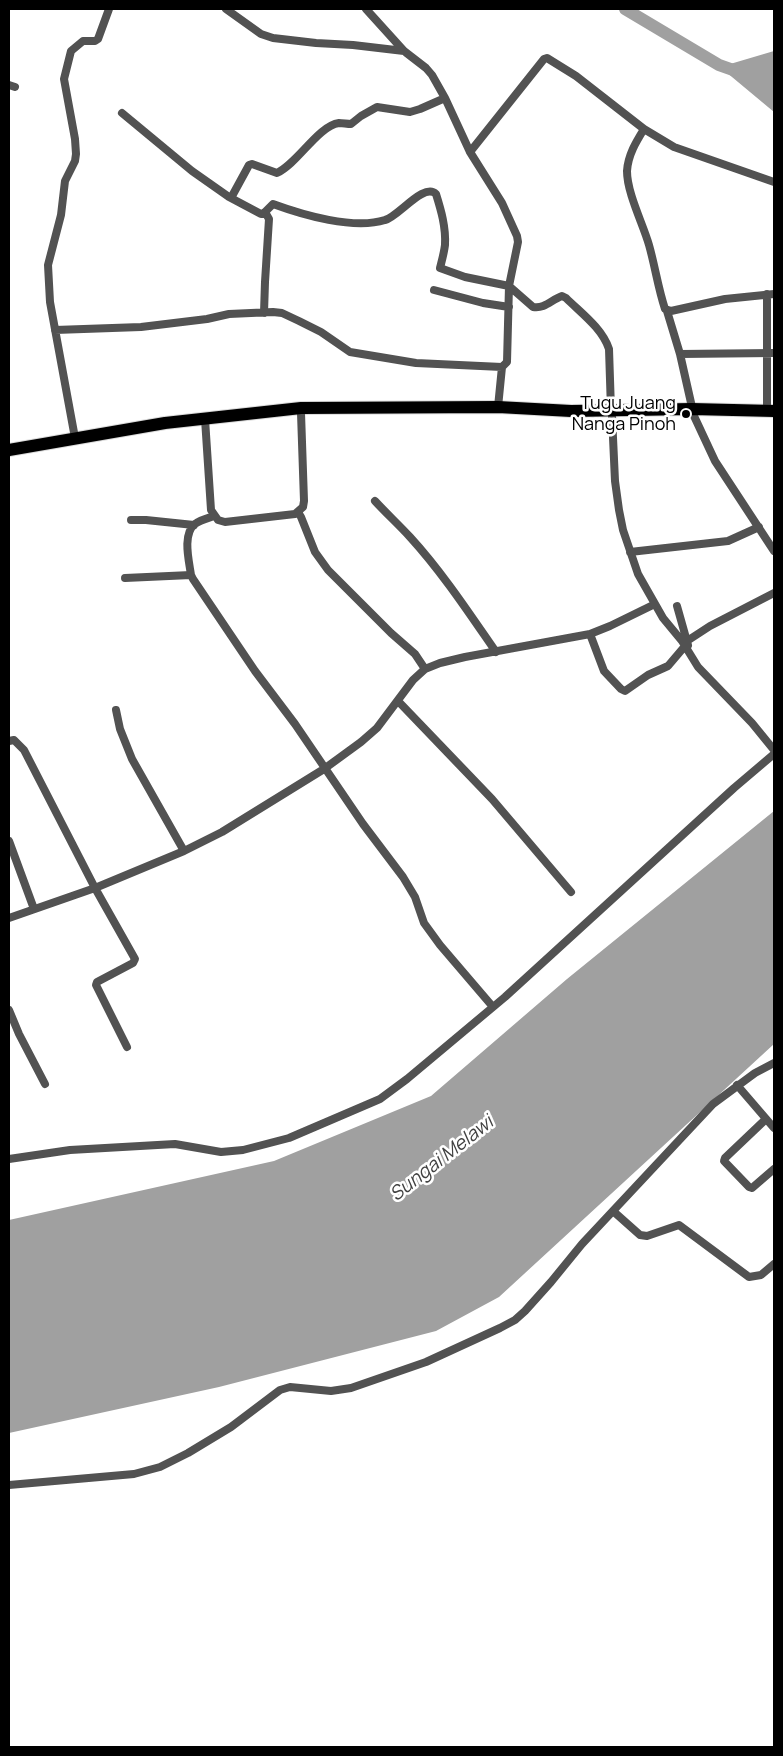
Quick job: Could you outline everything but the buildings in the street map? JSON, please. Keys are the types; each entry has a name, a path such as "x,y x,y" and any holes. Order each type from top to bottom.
{"main road":[{"path":"9,456 138,433 301,408 498,407 612,413 772,413"},
{"path":"9,450 165,423 205,422 301,413 498,414 570,417 612,413"}],"street":[{"path":"75,438 50,302 48,266 61,215 65,181 75,161 76,154 64,79 72,49 83,41 95,41 98,39 109,9"},
{"path":"226,9 261,34 273,38 404,51"},
{"path":"366,9 404,51 432,74 470,152 502,203 517,236 518,242 510,286 506,362 502,367 498,407"},
{"path":"470,152 547,58 576,76 644,129 674,147 774,182"},
{"path":"232,198 249,165 252,164 277,173 286,168 314,138 338,123 351,124 377,107 410,112 445,98"},
{"path":"122,113 192,171 232,198 261,214 273,204 329,219 352,223 376,222 393,217 418,196 434,191 442,214 444,231 444,249 440,268 465,277 510,286 533,307 544,306 562,296 566,298 601,332 609,349 615,481 623,530 638,574 663,618 685,641"},
{"path":"644,129 628,162 627,174 649,246 663,303 680,354 693,413 715,461 774,551"},
{"path":"264,313 270,220 265,212"},
{"path":"434,290 483,303 509,307"},
{"path":"667,311 724,299 771,294 772,413"},
{"path":"55,330 141,327 207,319 229,314 282,313 321,332 350,352 416,362 502,367"},
{"path":"680,354 771,353"},
{"path":"205,422 211,510 218,520 224,522 298,512 303,507 301,413"},
{"path":"375,501 427,557 496,652"},
{"path":"298,512 315,552 328,570 391,633 415,654 425,669"},
{"path":"214,516 194,525 190,530 188,542 191,575 225,628 415,896 424,923 440,945 493,1007"},
{"path":"131,520 194,525"},
{"path":"630,552 728,542 759,528"},
{"path":"125,578 191,575"},
{"path":"590,634 604,671 621,689 625,690 648,675 668,666 678,656 685,641 774,593"},
{"path":"9,918 95,888 184,851 222,832 324,769 361,742 377,728 413,680 425,669 456,659 590,634 655,604"},
{"path":"9,1159 70,1150 175,1144 221,1152 243,1150 289,1138 380,1099 407,1079 493,1007 774,752 752,723 702,672 685,641 677,606"},
{"path":"398,701 492,799 572,892"},
{"path":"116,710 120,729 132,759 184,851"},
{"path":"9,741 14,740 24,750 135,961 97,982 96,985 127,1047"},
{"path":"9,841 34,910"},
{"path":"9,1010 45,1084"},
{"path":"9,1485 134,1474 160,1467 188,1453 231,1427 280,1390 290,1387 340,1391 426,1362 515,1320 551,1282 612,1211 713,1104 737,1085 774,1063"},
{"path":"737,1085 774,1128"},
{"path":"766,1119 725,1158 724,1162 752,1188 774,1169"},
{"path":"612,1211 640,1235 647,1236 679,1225 749,1277 761,1275 774,1264"}],"water":[{"path":"774,51 774,112 720,67"},
{"name":"Sungai Melawi","path":"774,811 774,1044 499,1297 436,1331 219,1387 9,1433 9,1220 274,1161 431,1096 567,979"}],"waterway":[{"path":"625,9 719,65 736,71"}],"place":[{"name":"Tugu Juang Nanga Pinoh","path":"686,414"}]}
